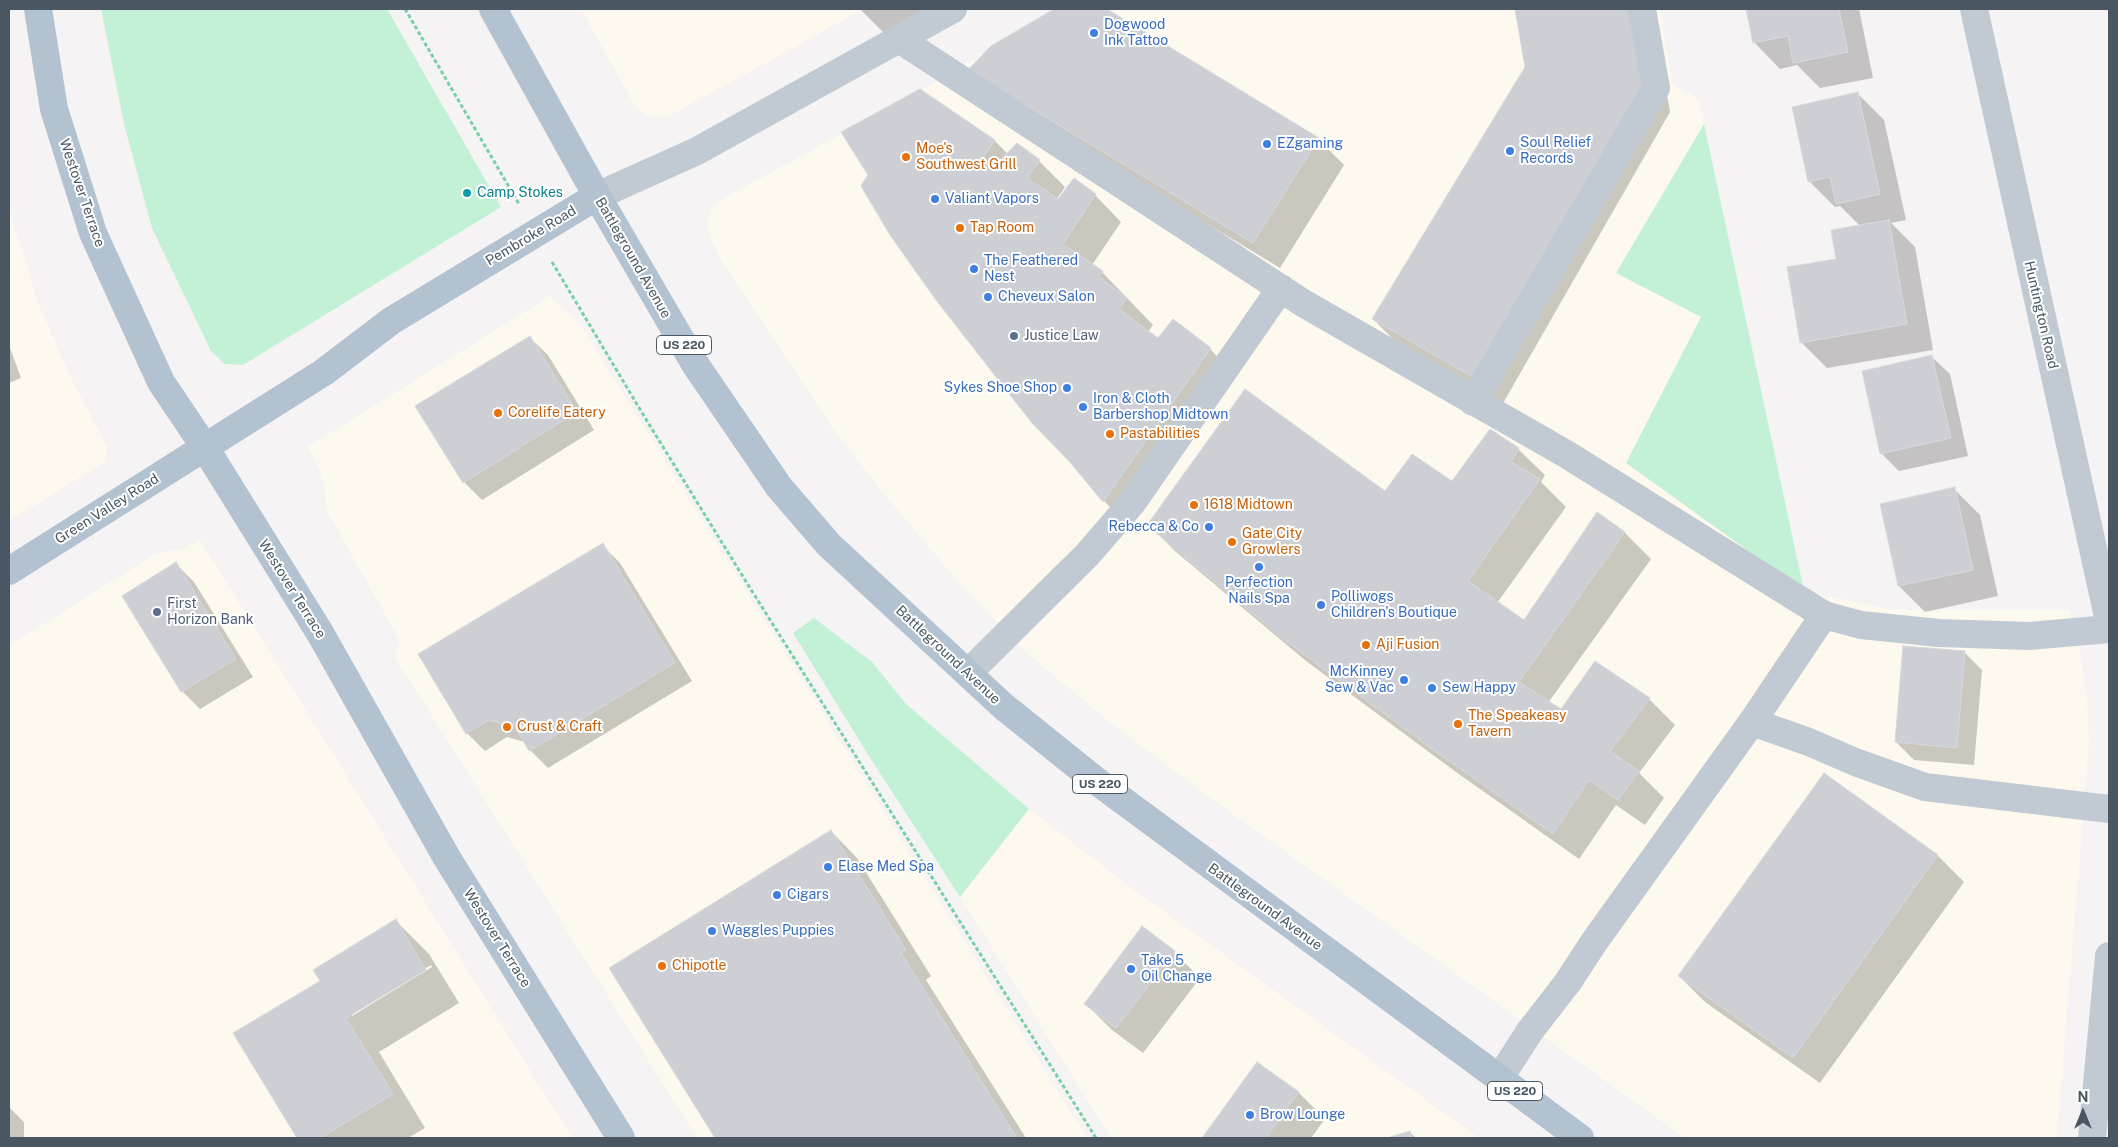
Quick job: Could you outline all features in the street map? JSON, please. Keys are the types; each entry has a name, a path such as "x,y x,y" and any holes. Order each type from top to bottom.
{"main road":[{"name":"Westover Terrace","path":"38,9 54,109 93,233 161,382 204,446 320,633 447,858 621,1138"},
{"name":"Battleground Avenue","path":"493,9 597,196 696,364 779,488 829,545 1004,706 1095,780 1580,1138"},
{"name":"Pembroke Road","path":"204,446 324,372 392,321 597,196"},
{"name":"Green Valley Road","path":"9,571 204,446"}],"street":[{"name":"Pembroke Road","path":"597,196 697,151 953,9"},
{"path":"1473,402 1656,88 1642,9"},
{"name":"Huntington Road","path":"1974,9 2109,621"},
{"path":"899,39 1281,288 1473,402 1566,454 1824,615 1861,625 1939,633 2029,636 2109,629"},
{"path":"968,674 1087,555 1132,503 1281,288"},
{"path":"1499,1079 1530,1031 1568,982 1752,722 1824,615"},
{"path":"1752,722 1926,787 2109,809"},
{"path":"2092,1138 2109,956"}],"path":[{"path":"405,9 634,400 1096,1138"}],"shaded area":[{"path":"581,9 864,9 669,116 650,117 636,108"},
{"path":"1056,9 1660,9 1673,85 1699,99 1704,124 1617,273 1701,317 1804,591 1892,610 2070,610 2081,659 2087,699 2089,742 2057,1138 1685,1138 1216,802 1112,724 1028,654 961,585 880,489 832,427 721,259 711,240 707,225 711,211 719,201 963,67"},
{"path":"9,210 39,305 70,376 108,448 105,462 9,521"},
{"path":"550,296 580,324 1087,1138 697,1138 395,657 400,641 327,511 323,478 308,447"},
{"path":"200,540 572,1138 9,1138 9,646 155,554 182,549"},
{"path":"1029,809 1130,887 1479,1138 1111,1138 960,897"}],"green space":[{"path":"101,9 387,9 501,207 243,365 225,364 211,351 152,228 124,124"},
{"path":"1704,124 1804,591 1626,463 1701,317 1616,273"},
{"path":"814,618 872,662 906,704 1029,809 960,897 869,756 793,633"}],"building":[{"path":"1054,9 1107,9 1319,138 1253,243 968,70 991,46"},
{"path":"1515,9 1631,9 1645,86 1476,379 1372,319 1525,67"},
{"path":"1746,9 1839,9 1848,52 1793,63 1788,36 1753,43"},
{"path":"920,89 995,140 981,160 993,168 1017,143 1040,160 1027,178 1058,199 1074,178 1096,194 1063,244 1103,271 1099,277 1127,298 1119,309 1158,338 1173,319 1211,348 1103,502 1069,461 1032,423 936,300 890,235 861,186 868,175 841,132"},
{"path":"1858,92 1880,194 1836,204 1830,177 1808,182 1792,107"},
{"path":"1889,220 1907,324 1800,343 1787,267 1836,259 1831,230"},
{"path":"530,336 577,412 463,483 415,406"},
{"path":"1932,355 1951,438 1880,454 1862,371"},
{"path":"1245,389 1385,491 1412,454 1452,481 1490,429 1519,448 1511,462 1540,479 1468,581 1524,620 1597,512 1625,532 1519,682 1561,709 1595,661 1650,698 1610,751 1639,771 1618,800 1589,780 1553,834 1428,746 1278,635 1147,525"},
{"path":"1955,487 1973,570 1898,586 1880,504"},
{"path":"603,543 675,663 529,751 515,727 489,720 466,734 418,654"},
{"path":"176,562 236,659 181,692 122,596"},
{"path":"1903,646 1965,651 1957,748 1895,742"},
{"path":"1824,773 1938,855 1793,1058 1678,976"},
{"path":"831,830 906,950 901,953 1017,1138 715,1138 609,968"},
{"path":"396,919 426,970 346,1018 393,1094 320,1138 297,1138 233,1033 320,981 313,970"},
{"path":"1142,926 1175,951 1116,1028 1084,1004"},
{"path":"1257,1062 1299,1092 1266,1138 1202,1138"},
{"path":"1410,1131 1412,1138 1387,1138"}],"place":[{"name":"Dogwood Ink Tattoo","path":"1094,33"},
{"name":"EZgaming","path":"1267,144"},
{"name":"Soul Relief Records","path":"1510,151"},
{"name":"Moe's Southwest Grill","path":"906,157"},
{"name":"Camp Stokes","path":"467,193"},
{"name":"Valiant Vapors","path":"935,199"},
{"name":"Tap Room","path":"960,228"},
{"name":"The Feathered Nest","path":"974,269"},
{"name":"Cheveux Salon","path":"988,297"},
{"name":"Justice Law","path":"1014,336"},
{"name":"Sykes Shoe Shop","path":"1067,388"},
{"name":"Iron & Cloth Barbershop Midtown","path":"1083,407"},
{"name":"Corelife Eatery","path":"498,413"},
{"name":"Pastabilities","path":"1110,434"},
{"name":"1618 Midtown","path":"1194,505"},
{"name":"Rebecca & Co","path":"1209,527"},
{"name":"Gate City Growlers","path":"1232,542"},
{"name":"Perfection Nails Spa","path":"1259,567"},
{"name":"Polliwogs Children's Boutique","path":"1321,605"},
{"name":"First Horizon Bank","path":"157,612"},
{"name":"Aji Fusion","path":"1366,645"},
{"name":"McKinney Sew & Vac","path":"1404,680"},
{"name":"Sew Happy","path":"1432,688"},
{"name":"The Speakeasy Tavern","path":"1458,724"},
{"name":"Crust & Craft","path":"507,727"},
{"name":"Elase Med Spa","path":"828,867"},
{"name":"Cigars","path":"777,895"},
{"name":"Waggles Puppies","path":"712,931"},
{"name":"Chipotle","path":"662,966"},
{"name":"Take 5 Oil Change","path":"1131,969"},
{"name":"Brow Lounge","path":"1250,1115"}]}
